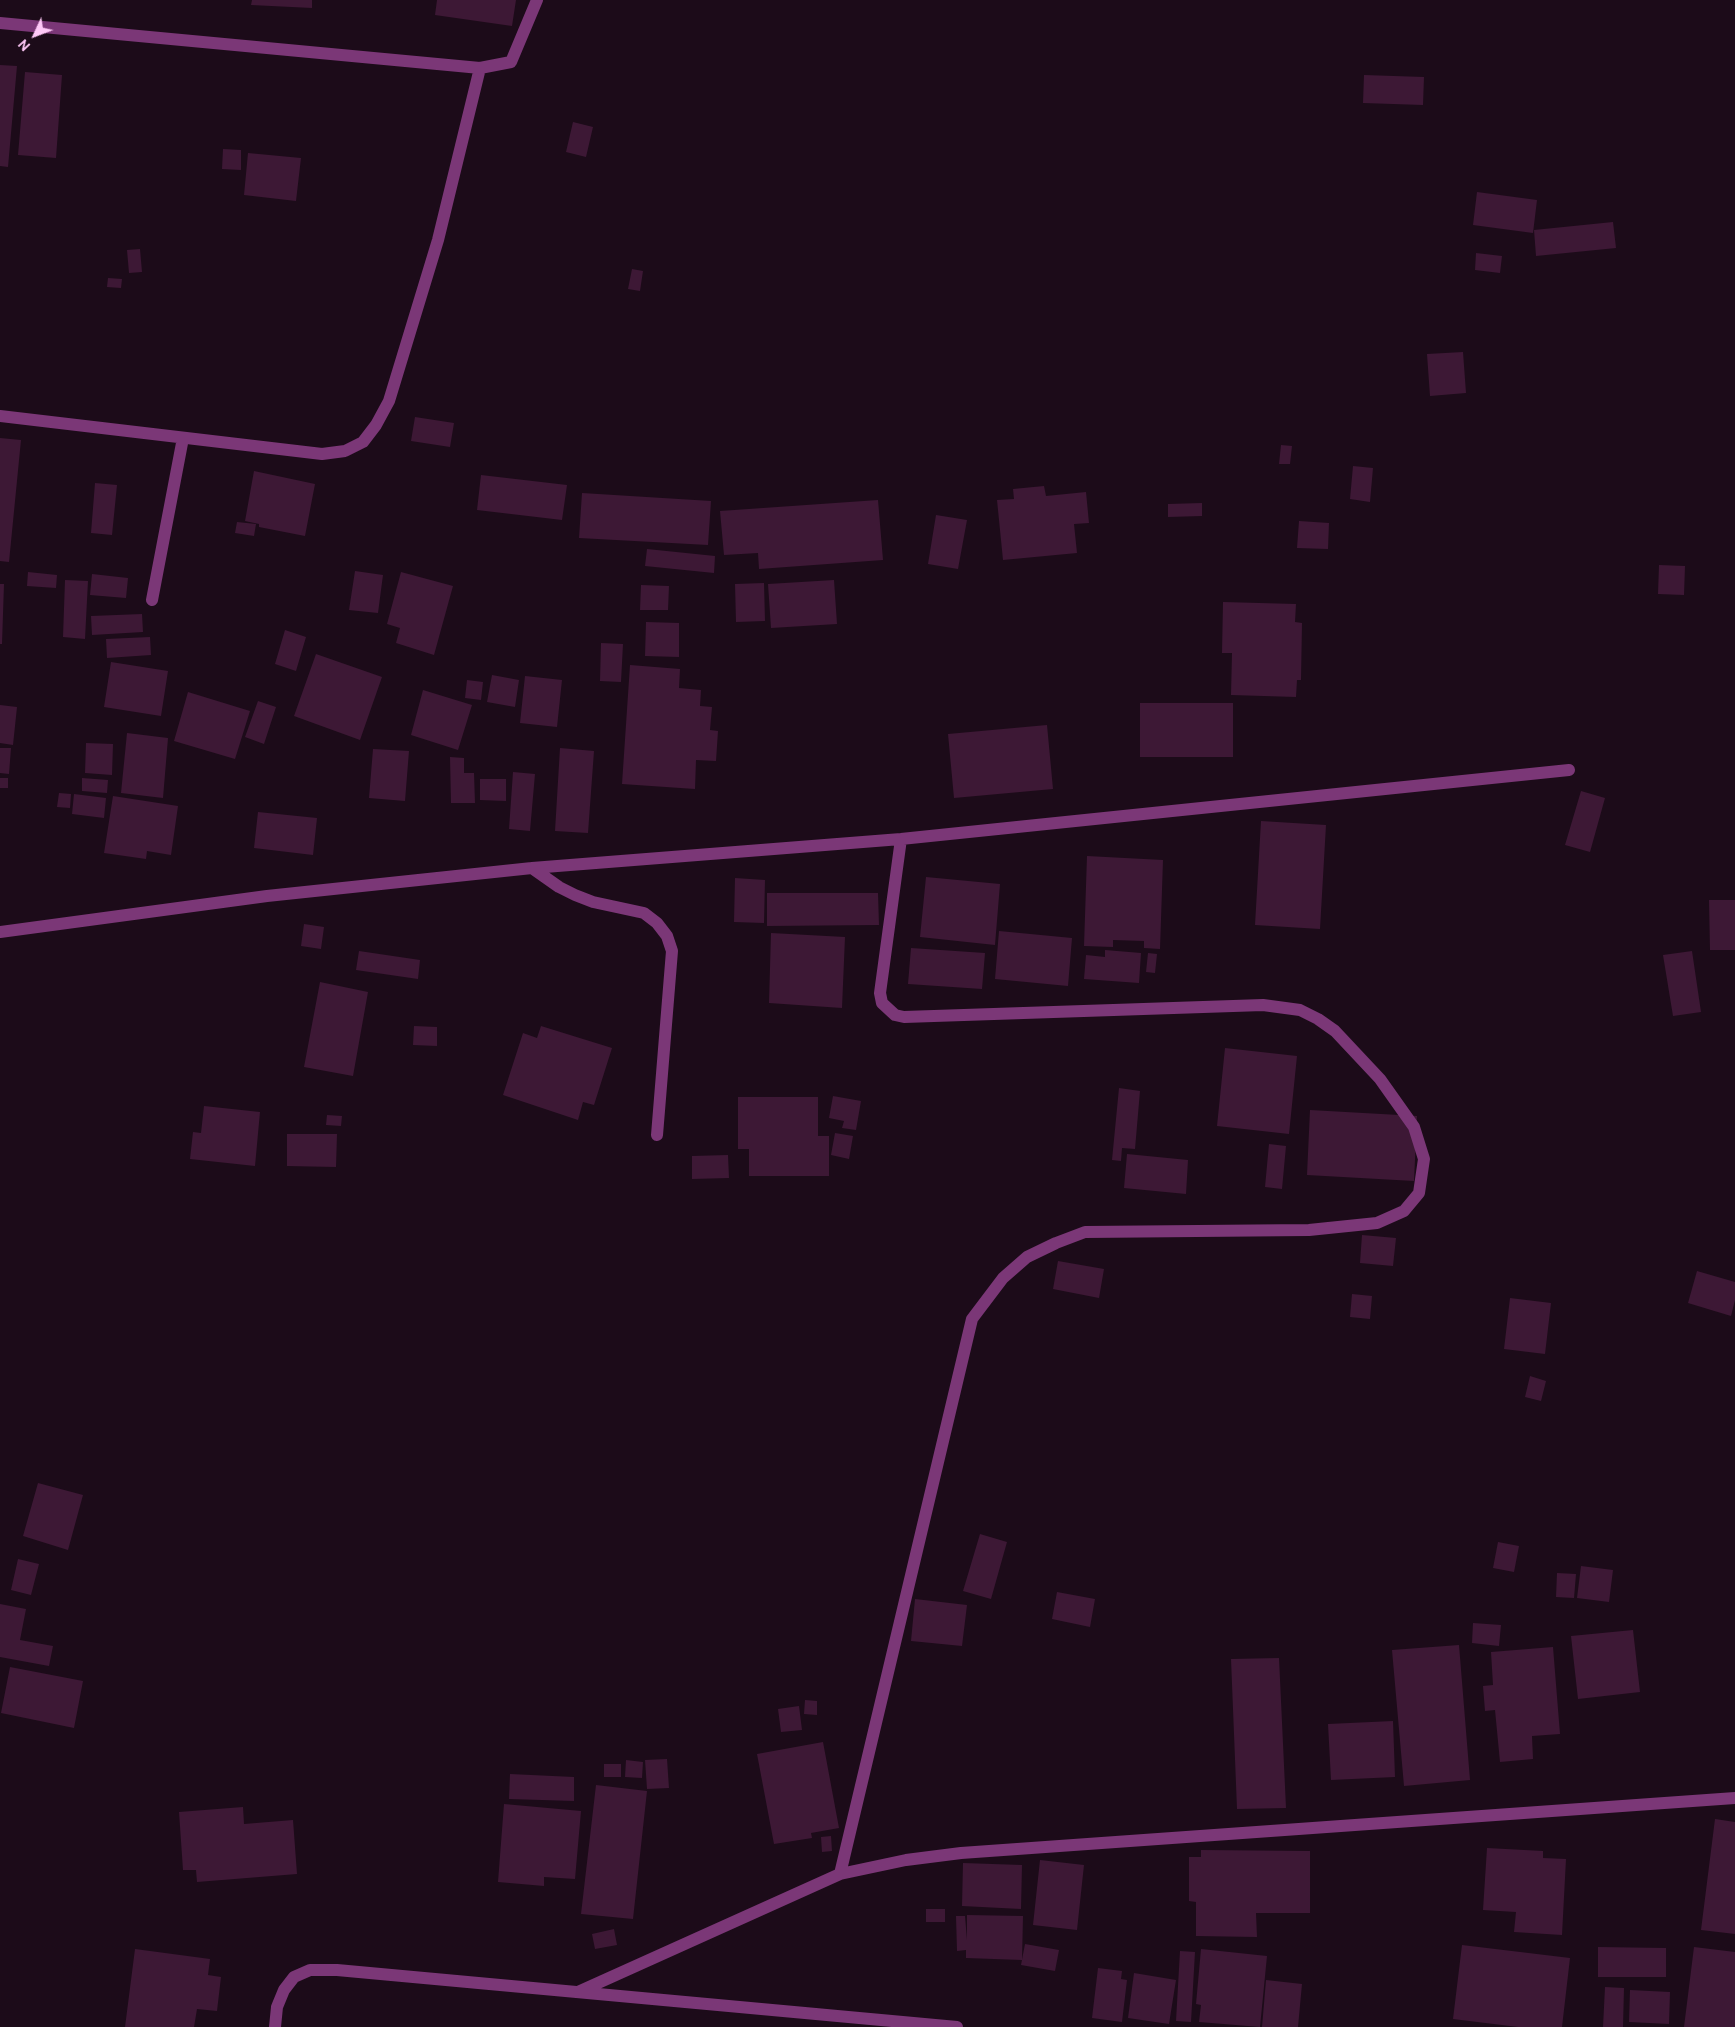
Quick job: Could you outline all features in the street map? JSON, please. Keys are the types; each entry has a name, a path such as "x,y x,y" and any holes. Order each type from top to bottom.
{"street":[{"path":"0,22 480,68 511,62 537,0"},
{"path":"0,416 322,454 345,451 363,442 376,425 389,401 438,240 480,68"},
{"path":"152,600 183,438"},
{"path":"0,932 267,896 532,868 902,839 1569,770"},
{"path":"840,1874 972,1319 1003,1278 1027,1257 1056,1242 1085,1232 1308,1230 1377,1223 1404,1211 1419,1193 1424,1159 1414,1127 1380,1079 1335,1031 1318,1019 1300,1010 1263,1005 914,1017 895,1015 882,1003 880,993 902,839"},
{"path":"532,868 559,887 576,896 593,902 644,912 657,923 667,936 672,951 657,1135"},
{"path":"578,1992 840,1874 906,1860 961,1853 1735,1798"},
{"path":"275,2027 277,2007 284,1990 294,1977 310,1970 337,1970 957,2027"}],"building":[{"path":"252,0 312,0 312,8 251,5"},
{"path":"437,0 516,0 512,26 435,15"},
{"path":"0,65 17,66 8,167 0,166"},
{"path":"25,72 62,75 56,158 18,155"},
{"path":"1364,75 1424,77 1423,105 1363,103"},
{"path":"573,122 593,127 586,157 566,152"},
{"path":"223,149 241,150 241,170 222,169"},
{"path":"248,153 301,158 296,201 244,195"},
{"path":"1477,192 1537,200 1533,233 1473,225"},
{"path":"1613,222 1616,248 1536,256 1534,230"},
{"path":"140,249 142,272 129,273 127,250"},
{"path":"1476,253 1502,256 1500,273 1475,270"},
{"path":"632,269 643,271 640,291 628,289"},
{"path":"108,278 122,279 121,288 107,287"},
{"path":"1463,352 1466,393 1430,396 1427,354"},
{"path":"415,417 454,423 450,447 411,441"},
{"path":"0,438 21,440 9,562 0,561"},
{"path":"1281,445 1292,446 1290,464 1279,464"},
{"path":"1353,466 1373,468 1370,502 1350,499"},
{"path":"254,471 315,484 305,536 259,527 259,524 245,521"},
{"path":"481,475 567,485 562,520 477,510"},
{"path":"95,483 117,485 112,535 91,533"},
{"path":"1044,486 1046,496 1086,492 1089,523 1074,524 1077,553 1003,560 997,500 1014,499 1013,489"},
{"path":"582,493 711,501 708,545 579,538"},
{"path":"878,500 883,560 759,569 758,553 724,555 720,511"},
{"path":"1202,503 1202,516 1168,517 1168,504"},
{"path":"936,515 967,520 958,569 928,564"},
{"path":"1299,521 1329,523 1328,549 1297,548"},
{"path":"237,522 256,524 254,536 235,533"},
{"path":"647,549 715,556 714,573 645,566"},
{"path":"1659,565 1685,566 1684,595 1658,594"},
{"path":"355,571 383,575 378,613 349,610"},
{"path":"28,572 57,575 56,588 27,586"},
{"path":"401,572 453,586 434,655 396,643 400,628 387,624"},
{"path":"92,574 128,578 126,598 90,595"},
{"path":"65,580 88,581 85,639 63,637"},
{"path":"834,580 837,624 771,628 768,584"},
{"path":"764,583 765,621 736,622 735,584"},
{"path":"0,584 4,584 2,644 0,644"},
{"path":"641,585 669,586 668,610 640,610"},
{"path":"1223,602 1296,604 1295,622 1302,623 1301,680 1297,680 1296,697 1231,695 1232,653 1222,653"},
{"path":"142,614 143,632 92,635 91,616"},
{"path":"646,622 679,623 679,657 645,656"},
{"path":"285,630 306,637 296,671 275,664"},
{"path":"150,637 151,655 107,658 106,639"},
{"path":"601,643 623,644 621,682 600,681"},
{"path":"316,654 382,677 360,740 294,716"},
{"path":"111,662 168,671 161,716 104,707"},
{"path":"630,665 680,669 679,688 701,690 700,706 712,707 710,730 718,731 716,761 696,760 695,789 622,784"},
{"path":"492,675 519,680 515,707 487,702"},
{"path":"525,676 562,680 557,727 520,723"},
{"path":"467,680 483,682 481,700 465,698"},
{"path":"423,690 472,705 458,750 411,735"},
{"path":"188,692 250,711 235,759 174,741"},
{"path":"258,701 276,707 264,744 245,737"},
{"path":"1140,703 1233,703 1233,757 1140,757"},
{"path":"0,705 17,707 13,745 0,743"},
{"path":"1047,725 1053,789 954,798 948,734"},
{"path":"127,733 168,738 163,798 121,793"},
{"path":"86,743 113,744 112,775 85,773"},
{"path":"0,748 11,748 9,774 0,773"},
{"path":"560,748 594,751 588,833 555,831"},
{"path":"373,749 409,751 405,801 369,798"},
{"path":"450,757 464,758 464,773 474,773 475,803 451,803"},
{"path":"513,772 535,774 530,831 509,829"},
{"path":"0,778 8,778 8,788 0,788"},
{"path":"82,778 108,780 107,793 82,791"},
{"path":"480,779 506,779 506,801 480,800"},
{"path":"1581,791 1605,798 1590,852 1565,845"},
{"path":"59,793 71,794 70,808 57,807"},
{"path":"74,794 106,798 104,818 72,814"},
{"path":"113,796 178,806 171,855 147,851 146,859 104,853"},
{"path":"258,812 317,818 313,855 254,848"},
{"path":"1261,821 1326,825 1320,929 1255,925"},
{"path":"1087,856 1163,860 1160,949 1144,948 1144,941 1113,940 1113,947 1084,946"},
{"path":"926,877 1000,884 995,945 920,937"},
{"path":"735,878 765,880 764,923 734,922"},
{"path":"767,893 878,893 879,925 767,926"},
{"path":"1709,900 1735,900 1735,950 1710,950"},
{"path":"304,924 324,927 321,949 301,946"},
{"path":"999,931 1072,938 1068,986 995,979"},
{"path":"771,933 845,937 842,1008 769,1003"},
{"path":"911,948 985,953 982,989 908,984"},
{"path":"1105,950 1141,953 1139,983 1084,979 1086,955 1105,957"},
{"path":"359,951 420,960 418,979 356,970"},
{"path":"1692,951 1701,1012 1673,1016 1663,955"},
{"path":"1148,953 1157,954 1155,973 1146,972"},
{"path":"320,982 368,992 353,1076 304,1067"},
{"path":"414,1026 437,1027 437,1046 413,1045"},
{"path":"541,1026 612,1048 594,1105 583,1102 578,1120 503,1095 523,1033 537,1038"},
{"path":"1225,1048 1297,1056 1289,1134 1217,1126"},
{"path":"1119,1088 1140,1091 1135,1149 1122,1148 1121,1161 1112,1160"},
{"path":"833,1096 861,1101 856,1130 842,1128 844,1121 829,1118"},
{"path":"738,1097 818,1097 818,1136 829,1136 829,1176 749,1176 749,1149 738,1149"},
{"path":"204,1106 260,1112 255,1166 190,1159 193,1132 201,1133"},
{"path":"1310,1110 1417,1116 1414,1181 1307,1175"},
{"path":"327,1115 342,1116 341,1126 326,1125"},
{"path":"835,1133 853,1136 849,1159 831,1155"},
{"path":"287,1134 337,1134 336,1167 287,1166"},
{"path":"1269,1144 1286,1146 1282,1189 1265,1187"},
{"path":"1127,1154 1188,1160 1186,1194 1124,1188"},
{"path":"728,1155 729,1178 692,1179 692,1156"},
{"path":"1362,1235 1396,1238 1393,1266 1360,1263"},
{"path":"1058,1261 1104,1269 1099,1298 1053,1289"},
{"path":"1697,1271 1735,1282 1735,1300 1731,1316 1688,1303"},
{"path":"1352,1294 1372,1296 1370,1319 1350,1317"},
{"path":"1510,1298 1551,1303 1545,1354 1504,1349"},
{"path":"1530,1376 1546,1381 1541,1401 1525,1397"},
{"path":"38,1483 83,1495 68,1550 23,1536"},
{"path":"980,1534 1007,1542 991,1599 963,1591"},
{"path":"1498,1542 1519,1546 1514,1572 1493,1568"},
{"path":"18,1559 39,1564 31,1595 11,1590"},
{"path":"1581,1566 1613,1570 1609,1602 1577,1598"},
{"path":"1557,1573 1576,1574 1574,1598 1556,1597"},
{"path":"1057,1592 1095,1599 1090,1627 1052,1619"},
{"path":"915,1599 967,1605 962,1646 911,1641"},
{"path":"0,1604 26,1609 20,1640 53,1646 49,1666 0,1657"},
{"path":"1473,1623 1501,1625 1499,1646 1472,1643"},
{"path":"1633,1630 1640,1692 1578,1699 1571,1636"},
{"path":"1459,1645 1470,1780 1404,1786 1392,1650"},
{"path":"1553,1647 1560,1734 1532,1736 1533,1759 1500,1762 1495,1710 1485,1711 1483,1686 1493,1685 1491,1652"},
{"path":"1279,1658 1286,1808 1237,1809 1231,1659"},
{"path":"10,1667 83,1681 74,1728 1,1713"},
{"path":"805,1700 817,1701 817,1715 804,1714"},
{"path":"799,1706 802,1730 781,1732 778,1709"},
{"path":"1393,1721 1395,1777 1331,1780 1328,1724"},
{"path":"823,1742 839,1828 811,1833 812,1838 774,1844 757,1754"},
{"path":"667,1759 669,1788 647,1789 645,1760"},
{"path":"626,1760 643,1762 642,1778 625,1777"},
{"path":"604,1764 621,1764 621,1777 604,1777"},
{"path":"510,1774 574,1777 574,1801 509,1799"},
{"path":"596,1785 647,1791 633,1919 581,1914"},
{"path":"504,1804 581,1811 575,1879 544,1877 544,1886 498,1882"},
{"path":"243,1807 244,1824 293,1820 297,1874 197,1882 196,1870 183,1870 179,1812"},
{"path":"1715,1819 1735,1822 1735,1934 1701,1930"},
{"path":"831,1836 832,1851 822,1852 821,1837"},
{"path":"1487,1848 1543,1851 1543,1858 1566,1859 1562,1935 1514,1932 1516,1912 1483,1910"},
{"path":"1201,1850 1310,1851 1310,1913 1256,1913 1257,1937 1196,1936 1196,1902 1189,1901 1189,1857 1201,1857"},
{"path":"1040,1860 1084,1865 1077,1930 1033,1925"},
{"path":"963,1863 1022,1865 1021,1909 962,1906"},
{"path":"926,1909 945,1909 945,1922 926,1922"},
{"path":"967,1915 1023,1916 1022,1960 966,1958 966,1950 957,1951 956,1916 965,1916 967,1940"},
{"path":"614,1929 617,1945 595,1949 592,1934"},
{"path":"1025,1944 1059,1950 1055,1971 1021,1965"},
{"path":"1462,1945 1570,1958 1562,2027 1518,2027 1453,2019"},
{"path":"1598,1947 1666,1948 1666,1977 1598,1977"},
{"path":"1694,1947 1735,1952 1735,2027 1684,2027"},
{"path":"135,1949 210,1959 208,1975 221,1977 217,2011 197,2009 194,2027 125,2027"},
{"path":"1201,1949 1267,1956 1260,2027 1199,2022 1201,2005 1196,2004"},
{"path":"1180,1951 1195,1952 1191,2022 1176,2021"},
{"path":"1098,1968 1122,1971 1121,1979 1127,1980 1122,2022 1092,2018"},
{"path":"1134,1973 1176,1980 1169,2024 1128,2018"},
{"path":"1266,1980 1302,1984 1298,2027 1262,2027"},
{"path":"1605,1987 1624,1988 1623,2027 1603,2027"},
{"path":"1630,1990 1670,1992 1669,2024 1629,2022"}]}
